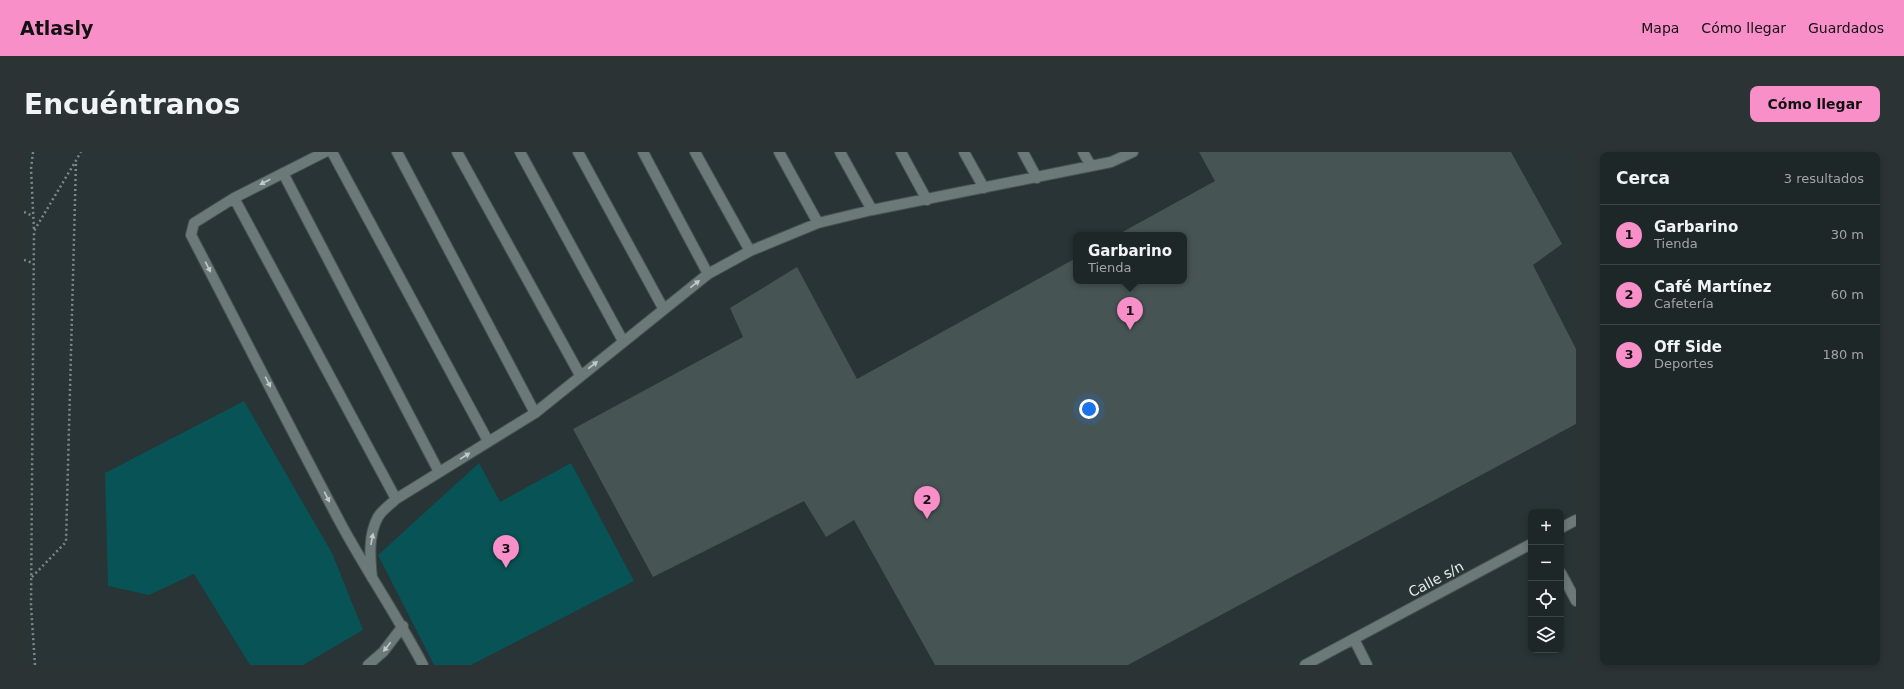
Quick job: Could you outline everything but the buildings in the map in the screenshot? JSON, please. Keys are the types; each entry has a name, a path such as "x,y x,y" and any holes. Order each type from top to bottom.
{"street":[{"path":"325,152 234,198 194,223 191,235 342,526 372,578 403,626 423,665"},
{"path":"332,152 488,441"},
{"path":"397,152 535,413"},
{"path":"457,152 580,375"},
{"path":"520,152 623,341"},
{"path":"578,152 663,308"},
{"path":"643,152 708,274"},
{"path":"695,152 750,251"},
{"path":"779,152 818,223"},
{"path":"840,152 872,210"},
{"path":"901,152 927,200"},
{"path":"964,152 984,188"},
{"path":"1023,152 1037,178"},
{"path":"1083,152 1091,166"},
{"path":"372,578 370,552 372,535 378,516 396,500 488,441 535,413 663,308 708,274 750,251 818,223 872,210 1111,162 1133,152"},
{"path":"283,173 439,472"},
{"path":"234,198 396,500"},
{"path":"1564,526 1576,520"},
{"name":"Calle s/n","path":"1305,665 1529,545"},
{"path":"1564,579 1576,601"},
{"path":"368,665 383,652 403,626"},
{"path":"1354,640 1367,665"}],"path":[{"path":"33,152 31,169 34,231 31,606 35,665"},
{"path":"34,231 81,152"},
{"path":"32,577 66,542 76,162"},
{"path":"24,212 33,216"},
{"path":"24,260 33,263"}],"shaded area":[{"path":"244,401 332,553 363,630 303,665 250,665 194,574 149,595 108,586 105,473"},
{"path":"479,463 500,502 571,463 634,581 471,665 434,665 378,555"}],"place":[{"name":"Garbarino","path":"1130,330"},
{"name":"Café Martínez","path":"927,519"},
{"name":"Off Side","path":"506,568"}]}
